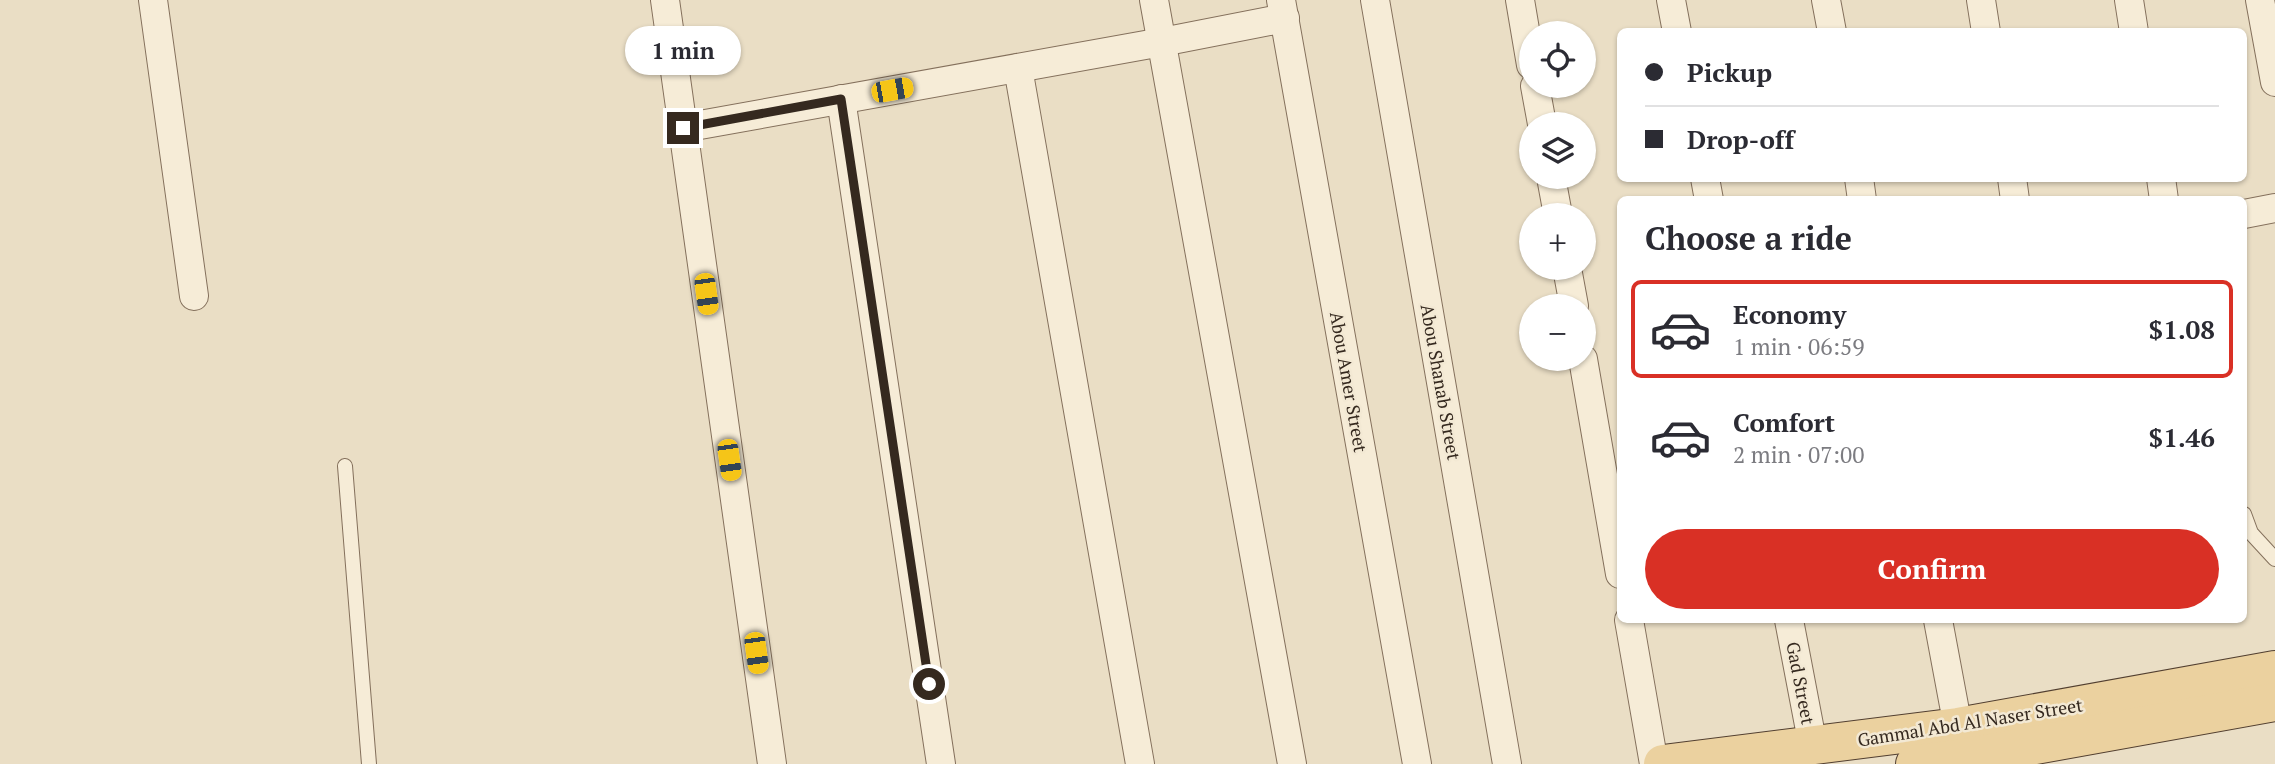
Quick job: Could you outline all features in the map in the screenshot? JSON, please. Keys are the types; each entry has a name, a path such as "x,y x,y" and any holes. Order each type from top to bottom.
{"main road":[{"name":"Gammal Abd Al Naser Street","path":"1663,764 1958,727 2275,670"},
{"name":"Gammal Abd Al Naser Street","path":"1915,764 1963,758 2275,702"}],"street":[{"path":"153,0 194,296"},
{"path":"665,0 772,764"},
{"path":"1154,0 1292,764"},
{"name":"Abou Shanab Street","path":"1375,0 1507,764"},
{"path":"1520,0 1524,21"},
{"path":"1671,0 1676,28"},
{"path":"1826,0 1831,28"},
{"path":"1981,0 1985,28"},
{"path":"2129,0 2133,28"},
{"path":"2260,0 2275,82"},
{"path":"683,128 1162,42 1283,9"},
{"name":"Abou Amer Street","path":"1283,9 1416,764"},
{"path":"1018,68 1140,764"},
{"path":"841,99 941,764"},
{"path":"2247,213 2275,208"},
{"path":"1585,371 1617,557"},
{"path":"1630,623 1654,764"},
{"name":"Gad Street","path":"1790,623 1813,746"},
{"path":"1939,623 1958,727"}],"lane":[{"path":"345,466 369,764"},
{"path":"2247,522 2251,533 2275,559"}],"route":[{"path":"683,128 841,99 929,684"}]}
